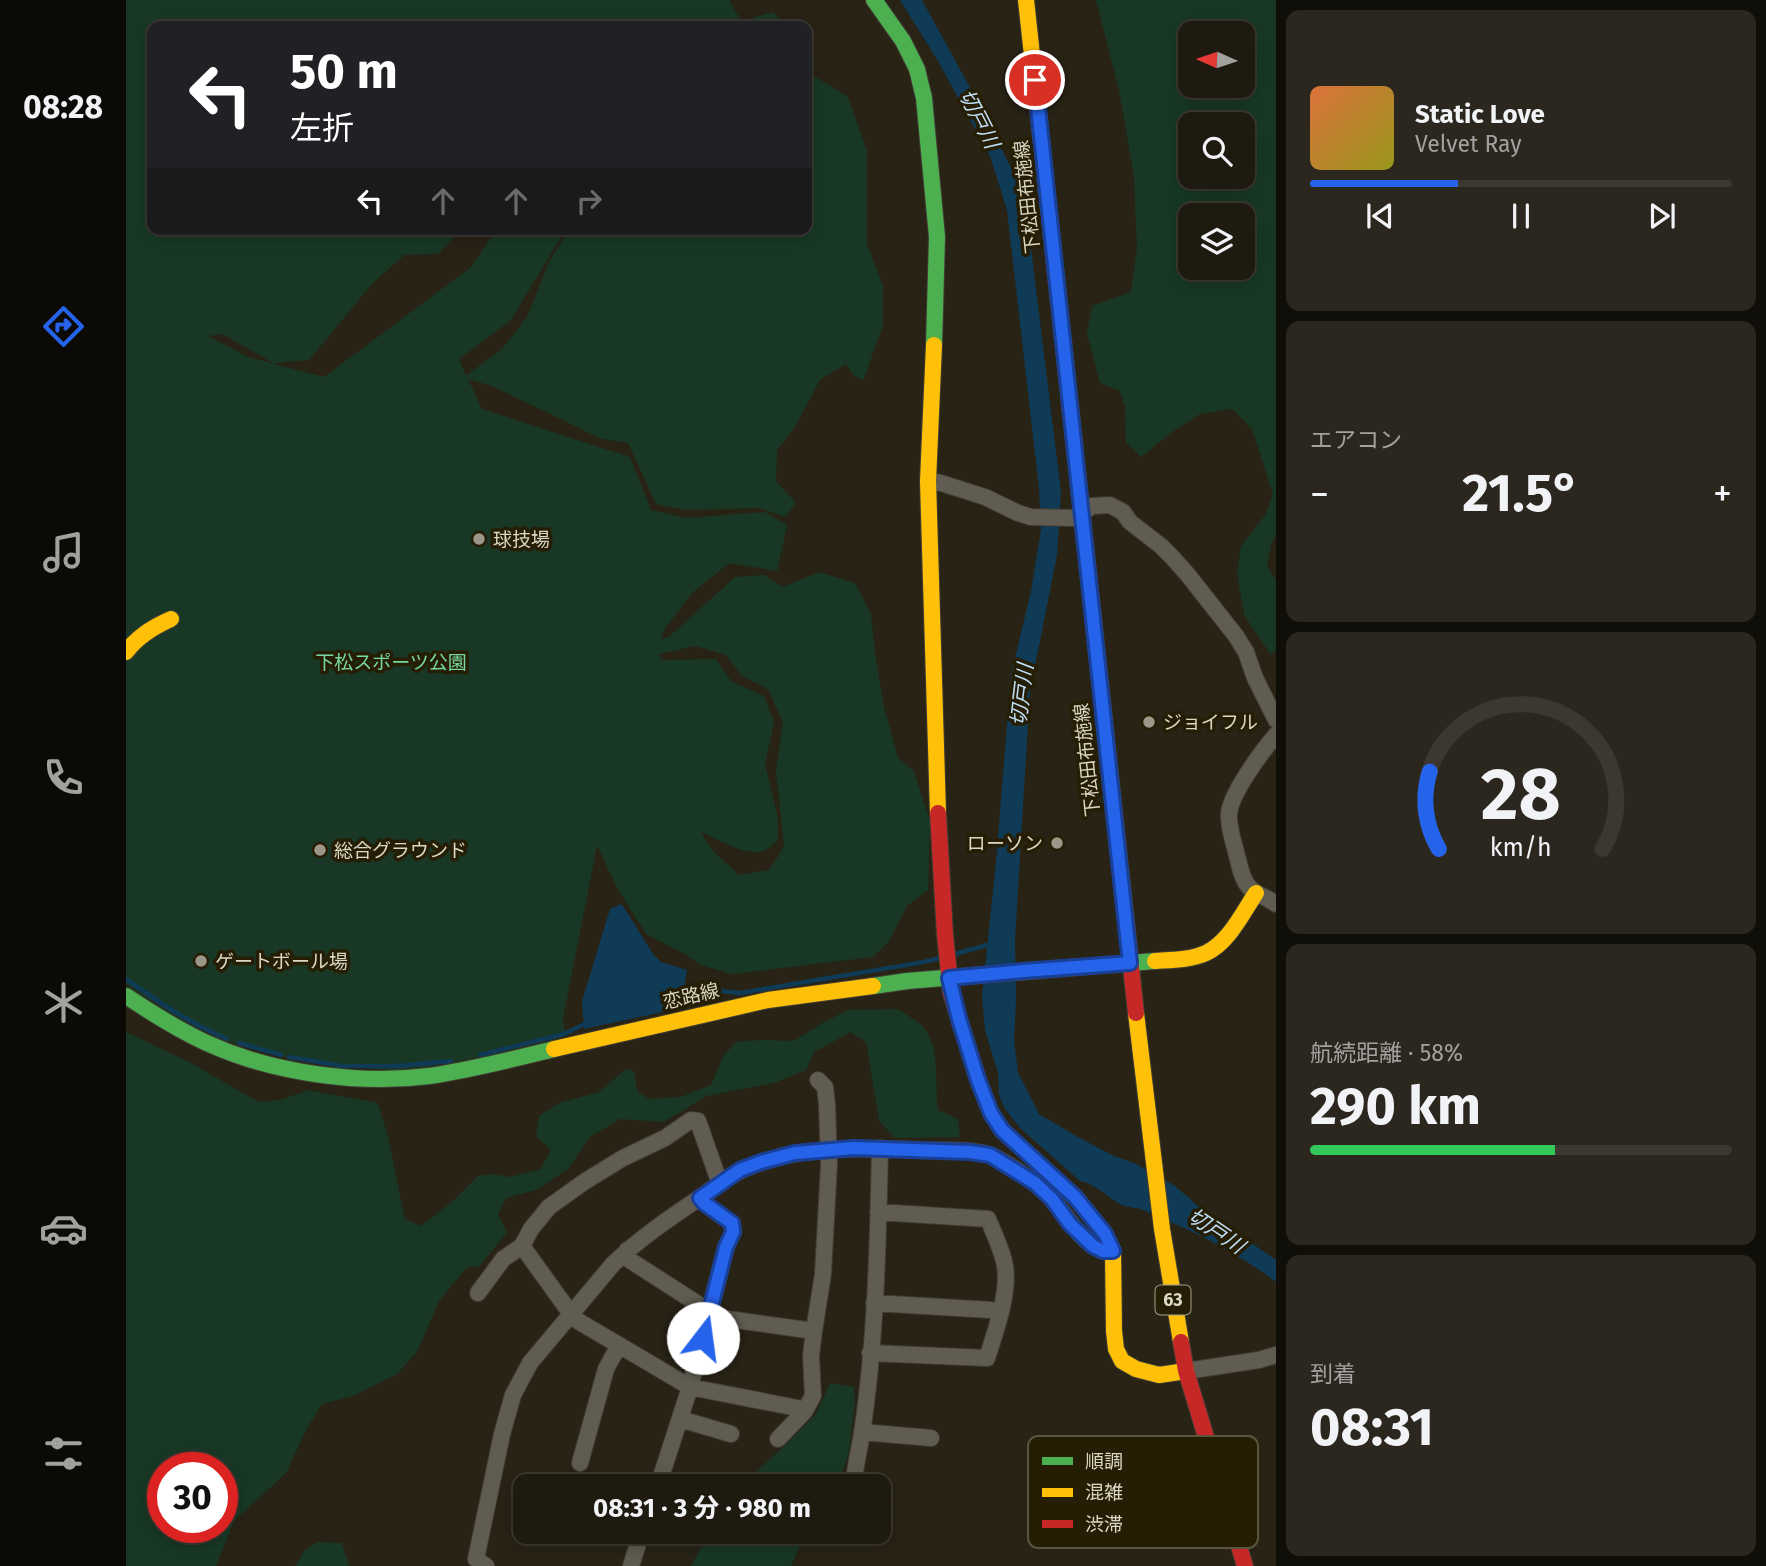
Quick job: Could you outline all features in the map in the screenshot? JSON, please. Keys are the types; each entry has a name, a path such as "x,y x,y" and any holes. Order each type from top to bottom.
{"street":[{"path":"874,0 903,41 917,69 924,98 937,237 928,481 939,842 949,978 959,1019 978,1080 991,1113 1002,1130 1075,1197 1105,1234 1113,1251 1114,1331 1116,1349 1122,1361 1136,1369 1159,1375 1259,1360 1276,1354"},
{"name":"下松田布施線","path":"1026,0 1130,963 1162,1229 1186,1371 1206,1436"},
{"path":"928,481 985,497 1031,517 1075,518 1092,506 1110,505 1123,512 1130,523 1167,551 1236,636 1246,652 1255,678 1276,720"},
{"path":"126,652 154,626 171,620"},
{"path":"1276,735 1239,788 1231,803 1229,815 1242,876 1256,893 1276,904"},
{"name":"恋路線","path":"126,996 169,1024 211,1045 256,1061 300,1072 342,1077 387,1079 428,1076 478,1067 768,1000 907,981 1181,959 1206,953 1227,937 1256,893"},
{"path":"778,1439 804,1412 813,1396 811,1356 823,1274 829,1164 825,1087 818,1080"},
{"path":"478,1293 503,1259 523,1245 531,1229 548,1207 623,1158 665,1138 691,1120 698,1121 720,1184"},
{"path":"486,1566 476,1559 502,1434 513,1395 530,1363 627,1250 665,1220 740,1170 795,1153 854,1148 990,1155 1035,1183 1093,1246 1103,1251 1113,1251"},
{"path":"855,1474 862,1433 874,1303 880,1148"},
{"path":"662,1474 690,1387 726,1247 733,1232 732,1223 700,1198"},
{"path":"870,1353 987,1358 1000,1312 1005,1280 1004,1263 988,1219 878,1212"},
{"path":"523,1245 578,1321 690,1387 797,1408 804,1412"},
{"path":"627,1250 628,1259 710,1314 720,1318 814,1331"},
{"path":"874,1303 1000,1312"},
{"path":"580,1463 606,1369 619,1345"},
{"path":"680,1419 731,1434"},
{"path":"862,1433 930,1438"},
{"path":"631,1566 638,1544"},
{"name":"下松田布施線","path":"1240,1548 1245,1566"},
{"name":"下松田布施線","path":"1253,1548 1261,1562"}],"green space":[{"name":"下松スポーツ公園","path":"126,0 729,0 741,21 147,21 147,235 456,235 438,254 404,255 372,284 309,360 273,363 223,334 208,336 248,357 324,377 471,267 493,235 562,235 511,320 459,359 466,376 503,348 528,315 549,262 565,235 812,235 812,72 814,76 848,97 867,151 867,244 883,286 883,325 863,381 852,374 846,364 820,380 795,427 777,450 776,481 796,503 785,517 760,508 686,510 656,504 628,443 602,439 492,386 468,379 482,409 630,457 651,510 687,518 765,512 787,525 777,571 729,563 692,593 664,630 661,640 670,636 735,577 764,575 783,587 819,572 855,583 871,614 884,707 898,758 914,771 930,821 928,890 907,906 889,941 873,957 732,974 701,965 646,934 616,886 597,845 563,1019 566,1036 446,1064 397,1070 294,1059 233,1043 162,1009 126,984","holes":["695,646 726,655 742,676 768,689 783,723 776,770 784,847 769,870 739,875 714,852 701,833 750,852 764,851 778,840 778,819 765,764 774,722 764,696 731,681 716,659 662,660 659,654"]},
{"path":"1096,0 1276,0 1276,535 1272,541 1267,566 1276,580 1276,650 1271,655 1244,615 1237,573 1241,546 1266,514 1273,494 1252,429 1232,409 1200,414 1141,457 1126,442 1125,406 1120,391 1100,383 1087,334 1092,306 1131,292 1137,248 1134,177 1119,90"},
{"name":"下松スポーツ公園","path":"773,12 781,21 741,21"},
{"path":"898,1009 922,1026 933,1047 938,1110 958,1119 960,1137 895,1138 879,1121 866,1042 851,1032 814,1052 806,1070 774,1083 706,1096 664,1122 620,1119 590,1137 568,1169 536,1190 506,1198 498,1214 507,1232 479,1267 467,1267 439,1301 417,1352 397,1374 353,1396 322,1404 306,1430 286,1473 238,1517 238,1452 147,1452 147,1543 225,1543 216,1566 126,1566 126,1032 193,1064 258,1102 281,1100 308,1090 378,1103 405,1219 421,1226 453,1201 478,1176 493,1174 510,1177 541,1169 551,1150 536,1136 539,1116 559,1103 599,1092 626,1069 634,1071 637,1091 649,1099 681,1097 711,1085 724,1055 736,1042 794,1041 848,1010"},
{"path":"830,1383 854,1387 855,1402 849,1452 841,1474 753,1474 781,1449 816,1414"},
{"path":"317,1542 342,1543 349,1566 295,1566 305,1550"},
{"path":"703,1544 800,1544 791,1566 691,1566"}],"water":[{"name":"切戸川","path":"900,0 922,0 1022,190 1061,491 1057,555 1030,691 1015,939 1014,1041 1018,1073 1039,1114 1076,1136 1175,1186 1198,1206 1276,1260 1276,1282 1212,1242 1143,1210 1122,1205 1080,1181 1020,1128 1005,1109 999,1095 998,1073 985,1030 982,997 1011,675 1031,591 1041,530 1039,488 1007,210 990,156 938,61"},
{"path":"622,904 653,954 661,962 687,970 681,1008 584,1029 582,1001 610,909"}],"waterway":[{"path":"955,954 991,944"},
{"path":"679,986 740,993 940,958"},
{"path":"126,979 187,1019 227,1039"},
{"path":"480,1055 564,1034 589,1022"},
{"path":"239,1043 281,1055"},
{"path":"289,1057 342,1066 398,1066 451,1061"}],"traffic: fast":[{"path":"874,0 903,41 917,69 924,98 937,237 934,345"},
{"path":"873,986 1155,961"},
{"path":"126,996 209,1044 261,1062 317,1074 374,1079 429,1076 554,1049"}],"traffic: slow":[{"path":"1026,0 1089,580"},
{"path":"934,345 928,481 938,813"},
{"path":"126,652 146,632 171,619"},
{"path":"1155,961 1194,957 1214,948 1234,927 1256,893"},
{"path":"554,1049 768,1000 873,986"},
{"path":"1136,1013 1162,1229 1181,1342"},
{"path":"1088,1213 1105,1234 1113,1251 1114,1331 1116,1349 1122,1361 1136,1369 1159,1375 1186,1371"}],"traffic: jam":[{"path":"1089,580 1136,1013"},
{"path":"938,813 951,993 978,1080 991,1113 1002,1130 1075,1197 1088,1213"},
{"path":"1181,1342 1186,1371 1206,1436"},
{"path":"1240,1548 1245,1566"}],"place":[{"name":"球技場","path":"479,539"},
{"name":"ジョイフル","path":"1149,722"},
{"name":"ローソン","path":"1057,843"},
{"name":"総合グラウンド","path":"320,850"},
{"name":"ゲートボール場","path":"201,961"}],"route":[{"path":"703,1338 726,1247 733,1232 732,1223 700,1198 740,1170 795,1153 854,1148 990,1155 1035,1183 1093,1246 1103,1251 1113,1251 1105,1234 1075,1197 1002,1130 991,1113 959,1019 949,978 1130,963 1035,80"}]}
